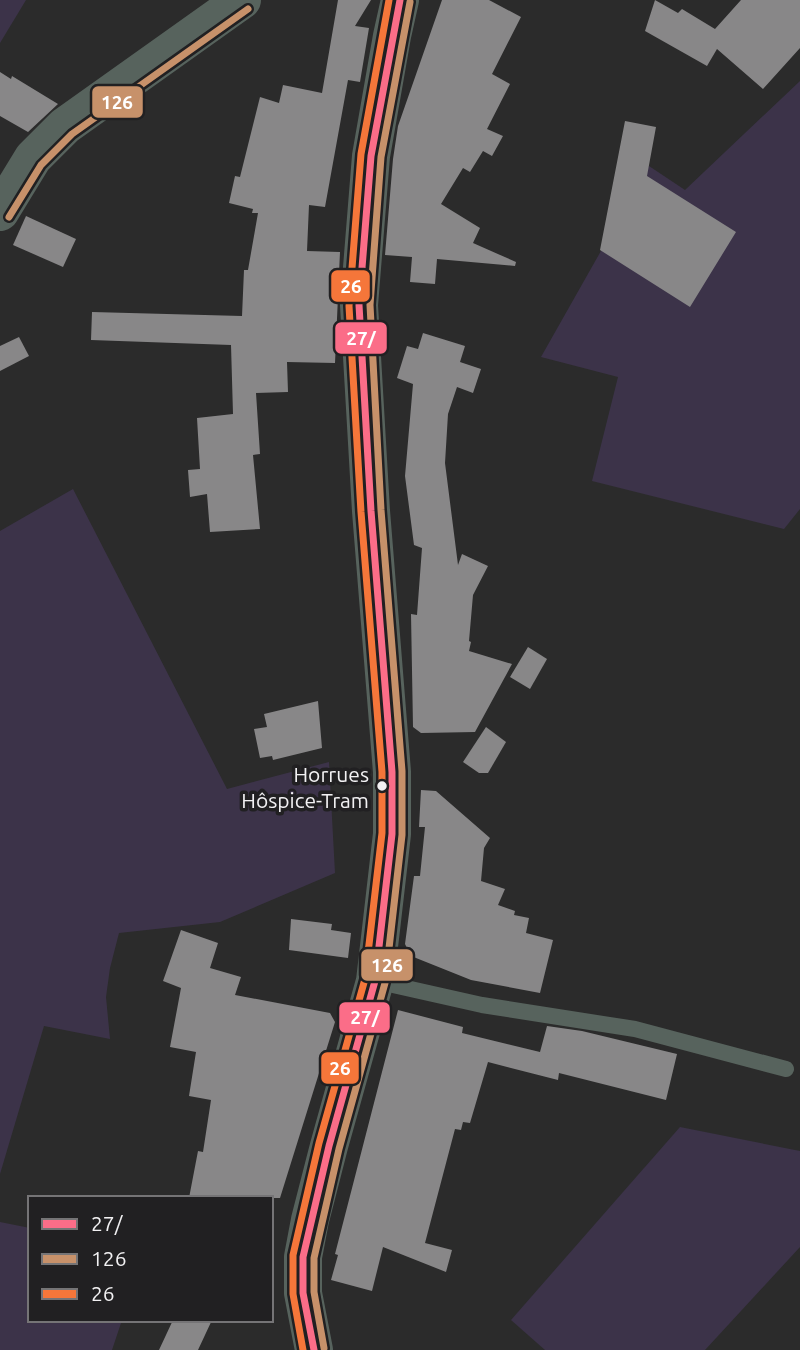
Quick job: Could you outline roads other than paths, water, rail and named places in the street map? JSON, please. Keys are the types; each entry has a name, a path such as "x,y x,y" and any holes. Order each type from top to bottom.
{"street":[{"path":"0,212 33,158 65,126 242,0"},
{"path":"314,1350 303,1293 303,1257 316,1195 375,981 392,834 392,772 371,511 359,305 371,156 400,0"}],"lane":[{"path":"375,981 482,1005 635,1029 786,1069"}],"place":[{"name":"Horrues Hôspice-Tram","path":"382,786"}]}
